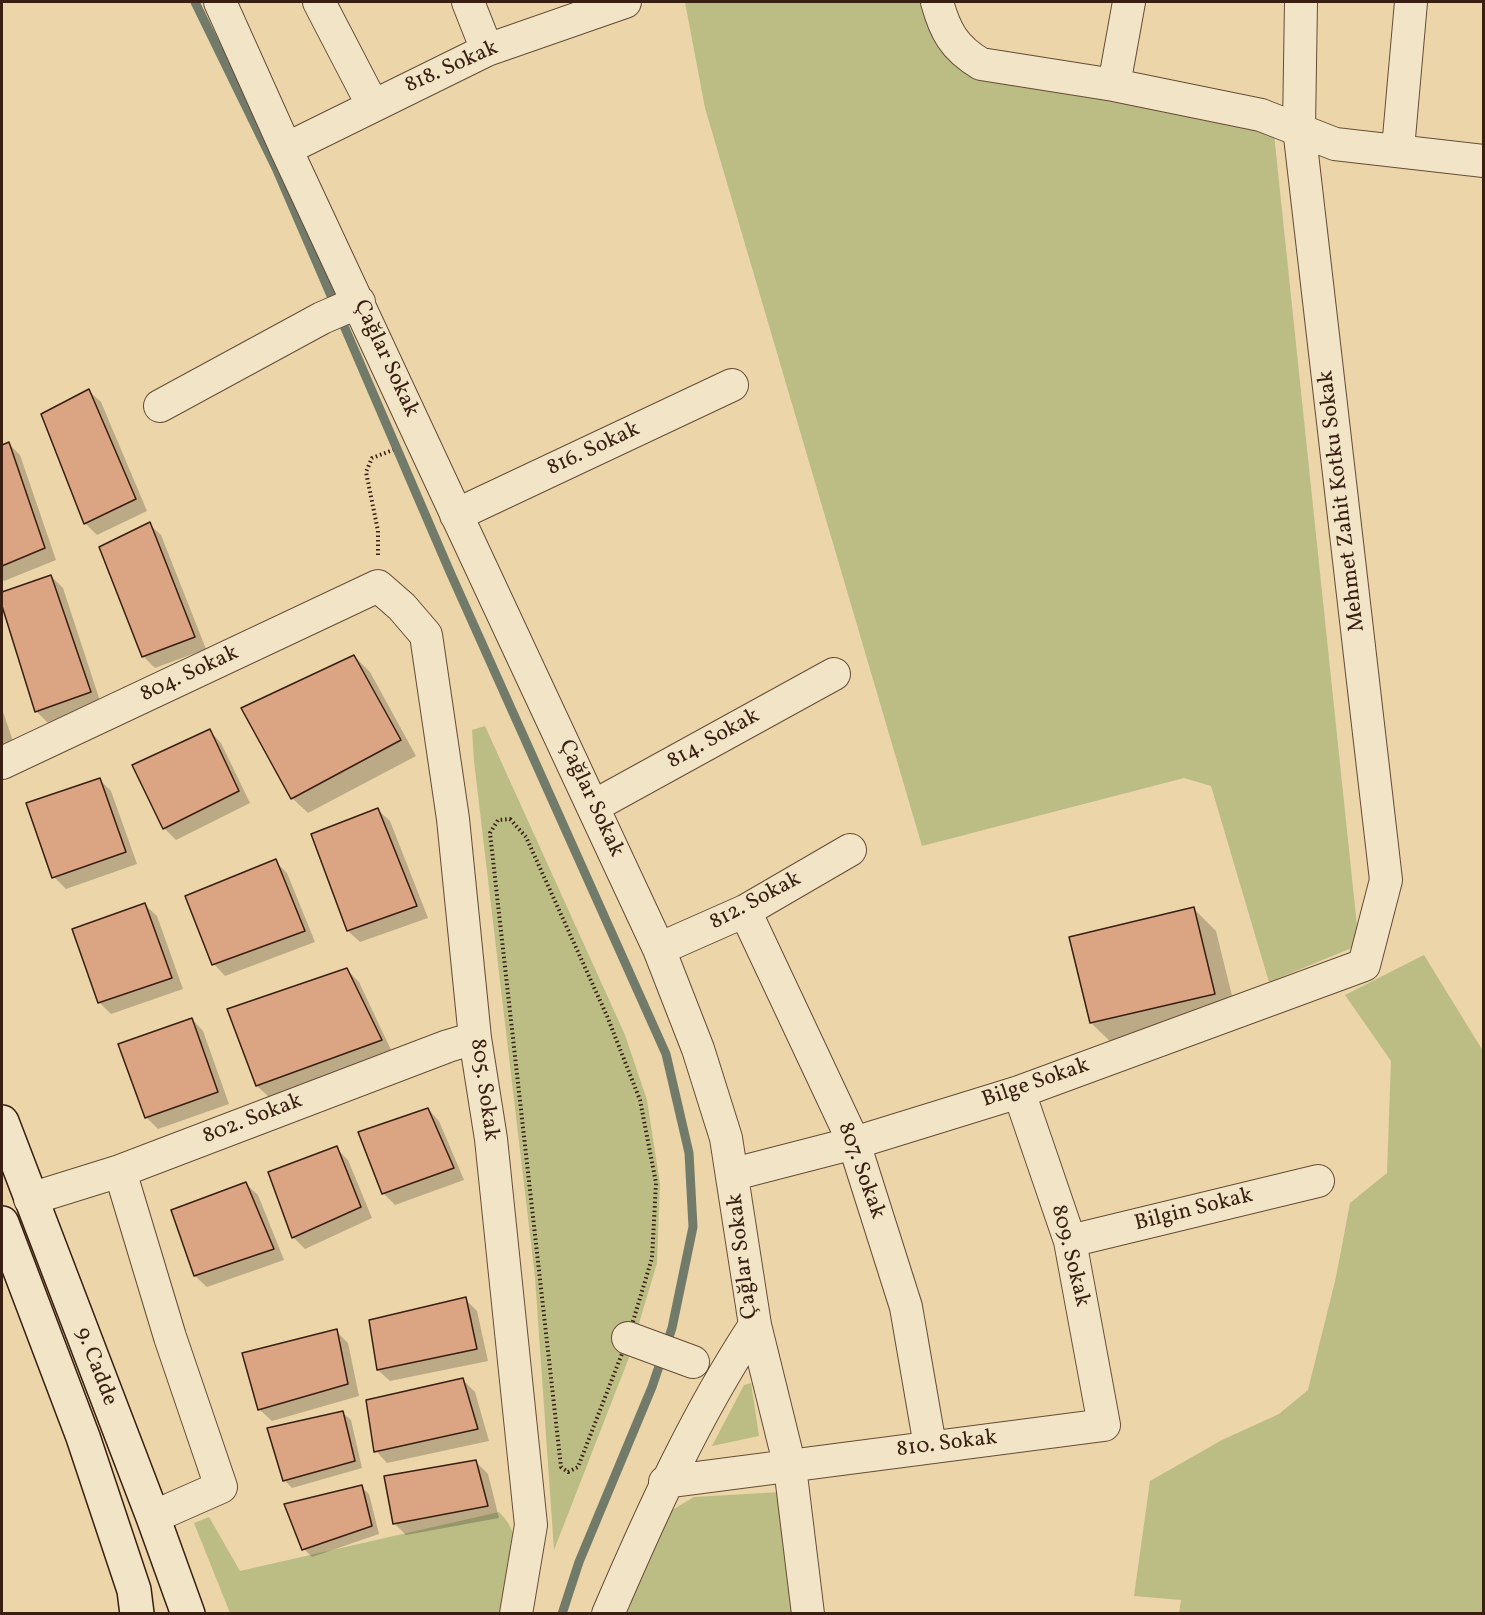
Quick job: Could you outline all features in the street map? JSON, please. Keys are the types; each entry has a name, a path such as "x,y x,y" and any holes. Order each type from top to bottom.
{"main road":[{"name":"9. Cadde","path":"2,1122 188,1614"},
{"name":"9. Cadde","path":"2,1222 83,1437 134,1590 137,1614"}],"street":[{"name":"Çağlar Sokak","path":"220,2 286,149 659,949 713,1096 734,1174 755,1325 722,1374 665,1482 608,1614"},
{"path":"320,2 372,104"},
{"path":"468,2 487,50"},
{"name":"818. Sokak","path":"286,149 372,104 487,50 625,2"},
{"path":"1114,85 1129,2"},
{"name":"Mehmet Zahit Kotku Sokak","path":"1301,2 1299,128 1386,880 1364,965 1334,977"},
{"path":"1398,149 1411,2"},
{"path":"940,13 962,53 981,64 1114,85 1261,115 1335,144 1398,149 1484,161"},
{"path":"160,406 322,318 359,302"},
{"name":"816. Sokak","path":"456,515 732,385"},
{"name":"804. Sokak","path":"2,763 378,586"},
{"name":"805. Sokak","path":"378,586 426,635 453,819 475,1038 491,1139 531,1525 516,1614"},
{"name":"814. Sokak","path":"594,806 834,674"},
{"name":"812. Sokak","path":"659,949 745,911 850,850"},
{"name":"807. Sokak","path":"745,911 854,1143 906,1307 930,1446"},
{"name":"Bilge Sokak","path":"734,1174 854,1143 1019,1092 1334,977"},
{"name":"802. Sokak","path":"30,1199 120,1171 475,1038"},
{"name":"809. Sokak","path":"1019,1092 1070,1241 1104,1425"},
{"path":"120,1171 170,1337 220,1487 153,1517"},
{"name":"Bilgin Sokak","path":"1070,1241 1318,1181"},
{"path":"755,1325 790,1467 808,1614"},
{"path":"628,1338 693,1362"},
{"name":"810. Sokak","path":"665,1482 1104,1425"}],"path":[{"path":"378,586 378,531 366,472 372,458 382,454"},
{"path":"510,819 526,837 607,1016 640,1100 656,1183 655,1204 652,1258 628,1338 578,1467 568,1472 561,1467 556,1438 540,1268 490,833 498,820 510,819"}],"green space":[{"path":"685,2 934,2 962,68 1274,134 1359,945 1269,982 1211,786 1184,778 922,846 705,108"},
{"path":"485,726 625,1035 647,1100 660,1184 657,1263 628,1360 554,1550 535,1277 474,761 472,730"},
{"path":"1424,955 1483,1051 1483,1613 1179,1613 1181,1600 1134,1596 1150,1481 1222,1440 1279,1414 1308,1390 1336,1277 1350,1203 1387,1173 1391,1061 1345,995"},
{"path":"751,1383 759,1436 712,1446 744,1385"},
{"path":"780,1492 798,1613 627,1614 654,1537 667,1513 694,1497"},
{"path":"499,1512 514,1535 516,1547 514,1573 505,1613 230,1613 194,1523 209,1517 240,1571"}],"building":[{"path":"89,389 136,499 84,524 41,414"},
{"path":"9,442 45,548 2,566 2,445"},
{"path":"150,522 195,637 142,657 99,547"},
{"path":"51,575 91,692 35,712 2,606 2,592"},
{"path":"354,655 401,740 291,799 241,708"},
{"path":"210,729 239,791 163,829 132,765"},
{"path":"100,778 126,852 52,878 26,803"},
{"path":"378,808 417,906 347,931 311,834"},
{"path":"276,859 305,931 212,965 185,896"},
{"path":"145,903 172,978 98,1003 72,929"},
{"path":"1194,907 1215,994 1090,1023 1069,937"},
{"path":"347,968 382,1040 256,1086 227,1009"},
{"path":"192,1018 218,1092 145,1118 118,1044"},
{"path":"428,1108 454,1168 382,1194 358,1132"},
{"path":"337,1146 361,1207 292,1238 268,1172"},
{"path":"246,1182 274,1249 194,1276 171,1210"},
{"path":"466,1297 477,1349 377,1370 369,1320"},
{"path":"337,1329 348,1384 258,1410 242,1353"},
{"path":"463,1378 478,1429 374,1452 366,1400"},
{"path":"343,1411 355,1461 283,1481 267,1428"},
{"path":"476,1460 488,1506 393,1524 384,1476"},
{"path":"362,1485 372,1526 302,1550 284,1504"}],"waterway":[{"path":"195,2 276,168 450,572 666,1054 689,1153 693,1227 672,1328 652,1387 579,1562 562,1614"}]}
